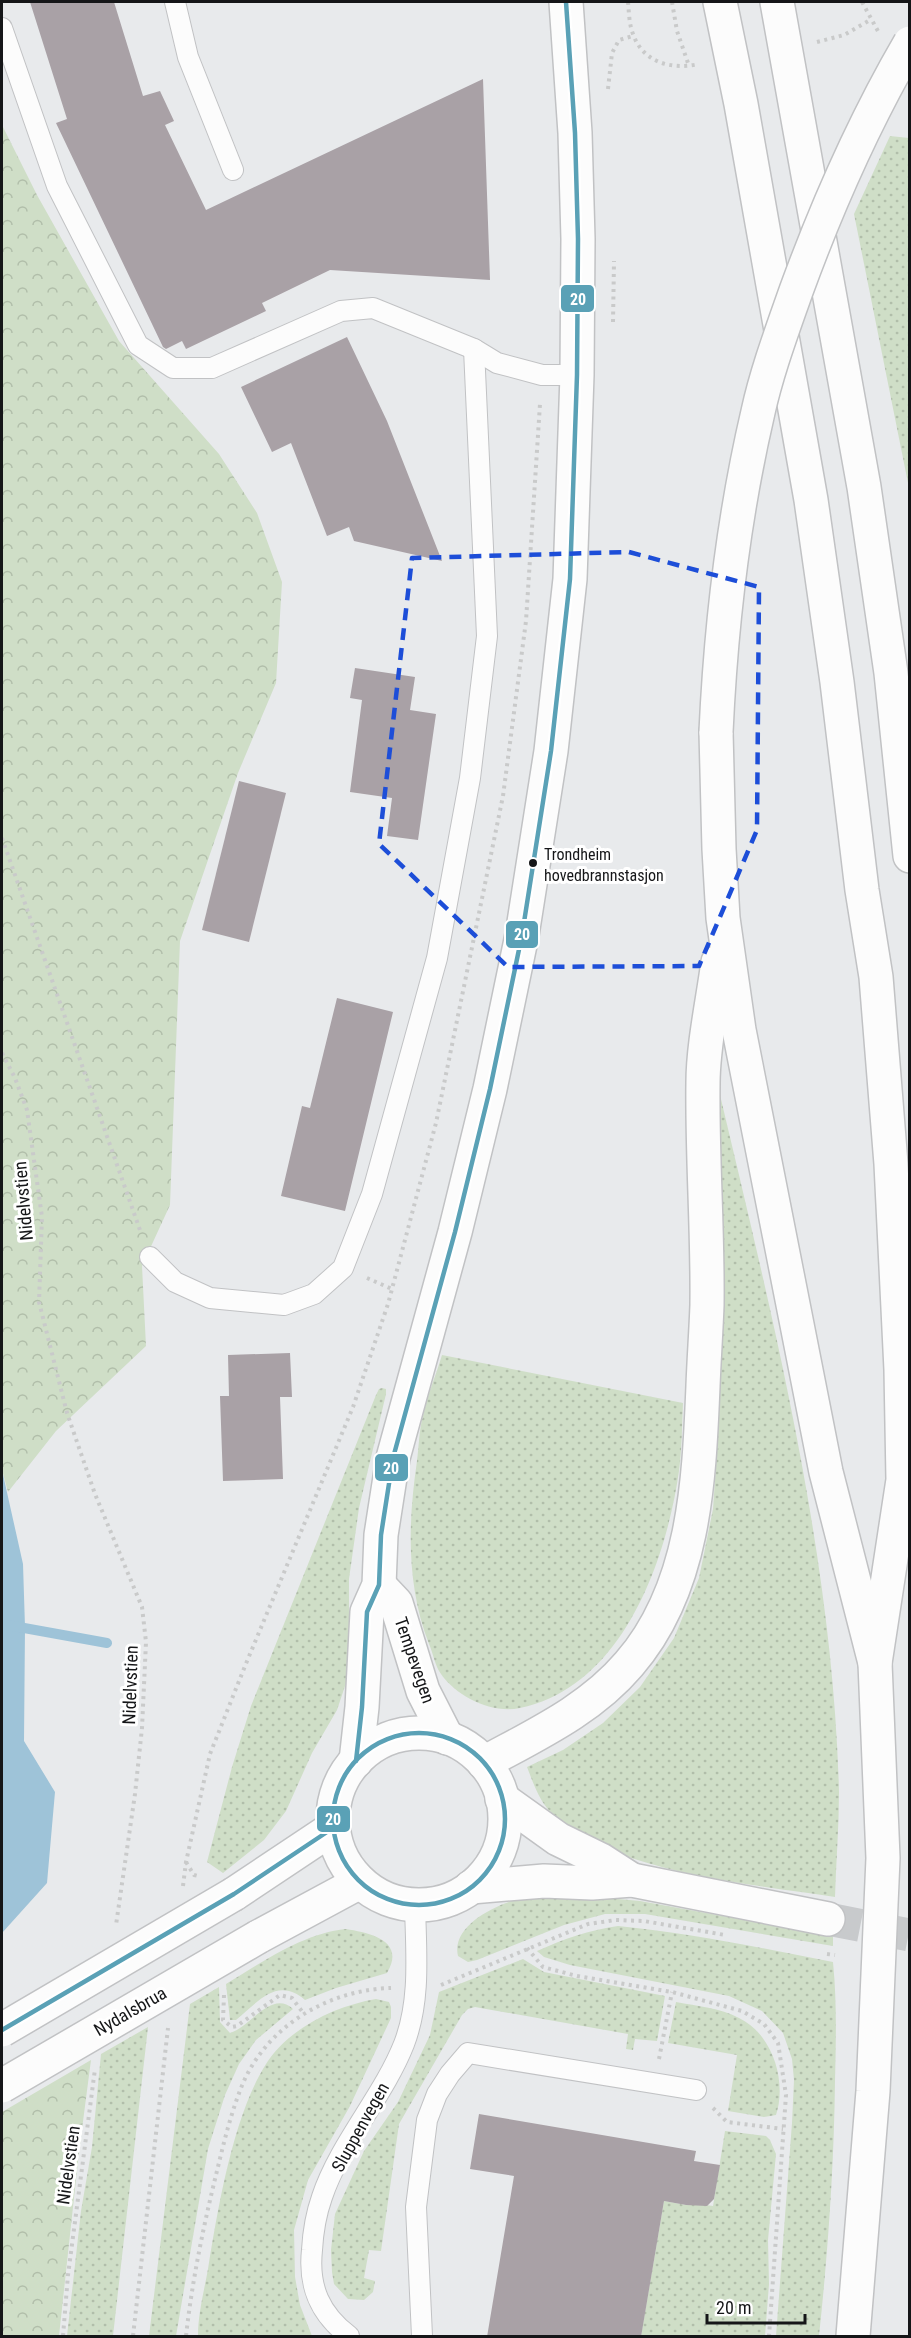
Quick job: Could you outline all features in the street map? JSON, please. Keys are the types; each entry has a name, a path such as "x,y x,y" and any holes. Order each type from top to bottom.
{"main road":[{"name":"Tempevegen","path":"356,1761 362,1707 367,1612 379,1585 381,1535 393,1458 455,1232 490,1089 522,936 551,751 570,579 577,375 578,239 575,134 566,2"},
{"path":"720,2 741,104 811,500 837,682 862,890 876,977 891,1175 901,1370 903,1480 875,1663 883,1858 873,2091 853,2337"},
{"path":"777,2 864,487 891,673 909,856"},
{"path":"875,1663 826,1472 739,1030 723,918 718,849 716,732 719,651 728,571 758,411 777,345 809,255 849,159 885,85 909,43"},
{"path":"484,1762 563,1720 599,1693 629,1664 666,1606 679,1572 692,1525 700,1457 707,1304 703,1080 723,918"},
{"name":"Tempevegen","path":"379,1585 396,1603 423,1691 447,1738"},
{"path":"426,1733 447,1738 467,1748 484,1762 496,1781 505,1819 496,1857 485,1874 471,1887 436,1904 415,1905 395,1902 376,1894 360,1882 346,1866 333,1828 333,1808 338,1788 349,1768 364,1753 382,1741 404,1734 426,1733"},
{"path":"502,1799 558,1839 601,1860 632,1880"},
{"path":"2,2030 234,1894 333,1828"},
{"path":"471,1887 544,1881 592,1883 632,1880 828,1919"},
{"name":"Nydalsbrua","path":"2,2086 258,1936 360,1882"}],"lane":[{"path":"175,2 188,57 233,170"},
{"path":"2,28 57,186 138,345 173,368 212,368 341,311 373,308 474,350 498,363 542,375 577,375"},
{"path":"150,1257 175,1282 210,1299 284,1305 314,1294 343,1268 372,1194 437,958 470,778 487,636 474,350"},
{"name":"Sluppenvegen","path":"349,2337 332,2324 319,2303 311,2278 314,2229 322,2196 337,2164 385,2082 407,2036 413,2017 416,1987 415,1905"},
{"path":"422,2337 416,2207 427,2120 437,2094 468,2053 696,2090"}],"path":[{"path":"628,2 632,29 640,48 660,63 676,67 705,63"},
{"path":"672,2 677,31 689,66"},
{"path":"862,2 878,32"},
{"path":"817,42 844,35 870,20"},
{"path":"538,431 542,375"},
{"path":"2,838 150,1257"},
{"name":"Nidelvstien","path":"2,1053 15,1078 27,1110 42,1217 39,1302 67,1413 95,1494 142,1607 146,1642 142,1728 115,1931"},
{"path":"182,1896 186,1862 210,1754 244,1665 353,1407 392,1289"},
{"path":"527,1948 543,1967 577,1976 672,1992 742,2011 764,2024 778,2043 786,2095 769,2337"},
{"path":"665,2031 672,1992"},
{"path":"132,2337 169,2021"},
{"name":"Nidelvstien","path":"63,2337 68,2275 95,2065"},
{"path":"696,2090 727,2122 783,2129"}],"highlighted area":[{"path":"629,552 759,587 757,830 699,966 508,967 379,844 412,558"}],"green space":[{"path":"2,125 37,195 119,341 219,454 257,513 282,582 276,683 238,773 180,941 170,1205 142,1266 146,1346 56,1431 8,1492 2,1470"},
{"path":"890,136 909,138 909,488 854,214"},
{"path":"716,1078 778,1343 812,1522 825,1612 834,1702 839,1792 835,1897 681,1872 641,1861 604,1847 572,1830 547,1808 538,1794 527,1767 563,1750 603,1723 640,1687 674,1638 699,1578 713,1509 718,1437 721,1204"},
{"path":"442,1355 683,1403 680,1463 673,1506 650,1580 633,1616 612,1648 586,1675 556,1696 520,1708 487,1706 456,1690 448,1682 436,1663 416,1599 411,1553 414,1484 422,1421"},
{"path":"382,1388 386,1389 386,1394 359,1508 349,1579 349,1649 346,1683 337,1710 312,1753 286,1811 264,1840 223,1873 207,1862 251,1706 376,1395"},
{"path":"574,1895 640,1901 833,1936 833,1946 645,1914 605,1914 564,1925 477,1960 468,1962 458,1956 458,1944 462,1933 482,1915 494,1908 531,1896"},
{"path":"618,1926 753,1946 833,1962 836,2022 833,2145 828,2241 819,2336 776,2336 794,2080 792,2059 783,2033 762,2011 729,1996 570,1965 544,1957 537,1951 577,1936"},
{"path":"346,1929 375,1936 389,1946 392,1962 387,1973 305,2000 286,1990 277,1991 260,1999 236,2020 230,2020 226,1984 299,1942"},
{"path":"523,1959 544,1972 665,1996 657,2041 635,2039 633,2050 626,2049 628,2034 475,2007 468,2009 462,2015 399,2124 381,2251 369,2250 364,2278 375,2281 373,2292 364,2300 348,2299 334,2284 332,2272 331,2250 335,2214 364,2151 398,2102 430,2035 439,1992"},
{"path":"219,1987 220,2022 230,2033 238,2030 269,2006 285,2004 293,2009 256,2040 239,2064 225,2095 208,2149 176,2336 149,2336 190,2004"},
{"path":"376,1999 389,2002 391,2018 350,2106 308,2180 294,2230 295,2277 300,2305 312,2336 198,2336 199,2319 228,2163 244,2109 254,2085 276,2051 300,2029 329,2013"},
{"path":"676,2002 732,2015 751,2025 761,2035 769,2047 778,2074 780,2088 776,2115 764,2117 728,2111 737,2055 668,2043"},
{"path":"148,2027 113,2336 67,2336 81,2211 92,2147 101,2054"},
{"path":"91,2060 59,2336 2,2336 2,2112"},
{"path":"725,2131 766,2136 776,2154 768,2240 769,2284 765,2336 641,2336 664,2201 713,2206"}],"water":[{"path":"2,1470 23,1564 24,1741 55,1792 47,1883 2,1933"}],"building":[{"path":"30,2 114,2 143,96 160,91 174,121 165,125 206,210 483,79 490,280 330,270 262,303 266,311 186,349 182,341 166,349 163,347 56,123 67,119"},
{"path":"347,337 387,421 442,561 354,541 349,527 327,536 291,443 272,452 241,387"},
{"path":"355,668 415,677 410,710 436,714 418,840 387,836 392,798 350,792 362,700 350,698"},
{"path":"239,781 286,793 249,942 202,930"},
{"path":"337,998 393,1012 345,1211 281,1196 302,1106 310,1108"},
{"path":"290,1353 292,1397 280,1397 283,1479 223,1481 220,1396 229,1396 228,1355"},
{"path":"479,2114 696,2151 694,2161 720,2165 714,2199 707,2206 664,2201 641,2337 487,2337 514,2176 470,2169"}],"waterway":[{"path":"2,1624 107,1643"}],"tunnel":[{"path":"828,1919 910,1935"}],"transit line":[{"name":"20","path":"356,1761 362,1707 367,1612 379,1585 381,1535 393,1458 455,1232 490,1089 522,935 551,751 570,579 577,375 578,239 575,133 566,2"},
{"name":"20","path":"419,1733 452,1740 480,1758 498,1786 505,1819 498,1852 480,1880 452,1898 419,1905 386,1898 358,1880 340,1852 333,1819 340,1786 358,1758 386,1740 419,1733"},
{"name":"20","path":"2,2030 234,1894 333,1828"}],"place":[{"name":"Trondheim hovedbrannstasjon","path":"533,863"}]}
